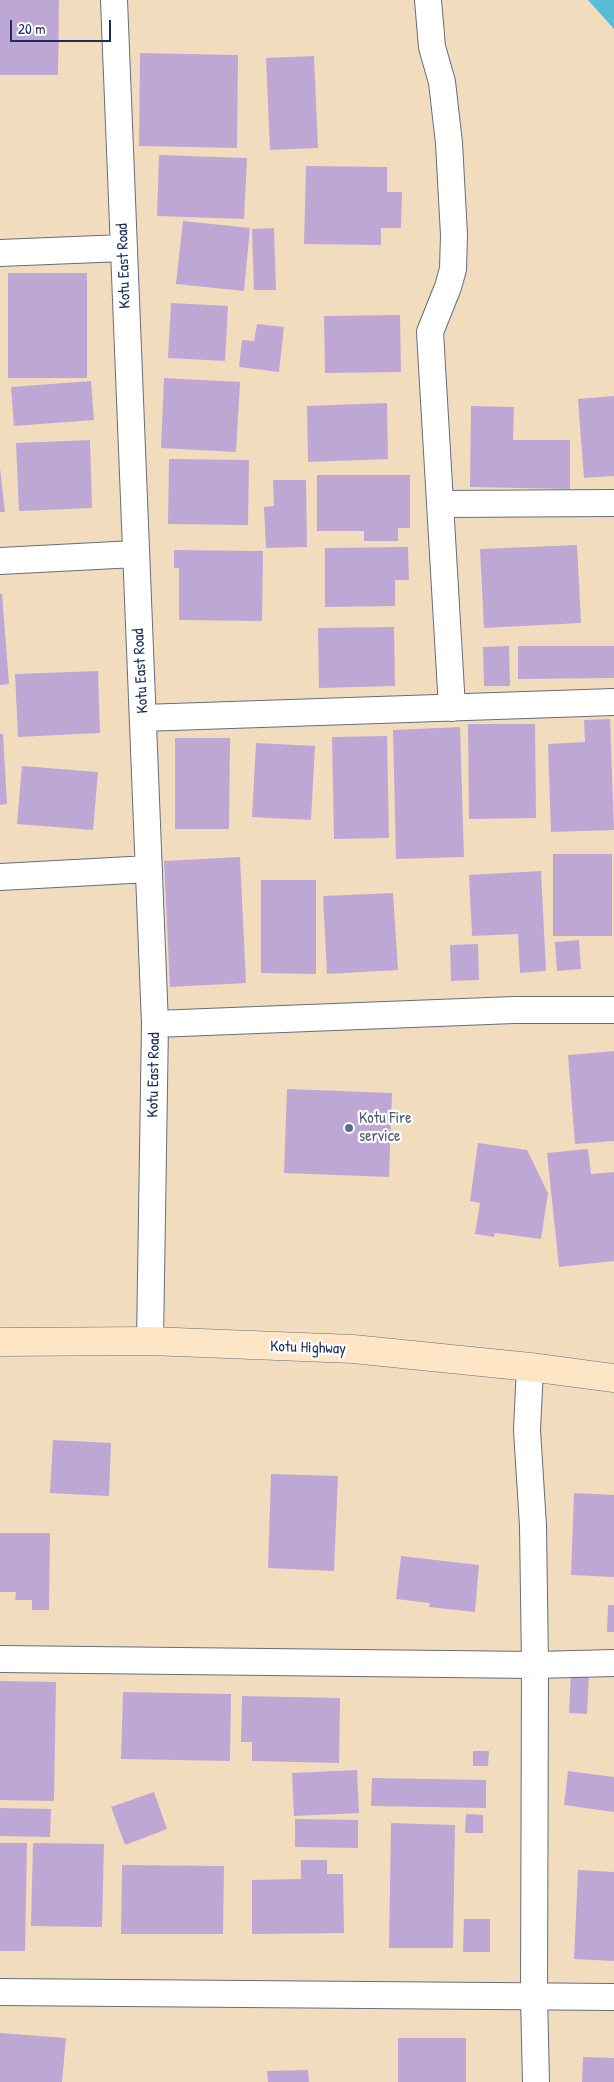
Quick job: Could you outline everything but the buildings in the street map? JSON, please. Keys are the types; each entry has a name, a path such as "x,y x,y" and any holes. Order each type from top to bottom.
{"street":[{"name":"Kotu East Road","path":"114,0 155,1024 150,1341"},
{"path":"428,0 432,47 442,82 449,143 454,236 453,269 430,332 452,708"},
{"path":"0,253 123,248"},
{"path":"440,504 614,503"},
{"path":"0,561 135,554"},
{"path":"143,718 614,702"},
{"path":"0,877 149,868"},
{"path":"155,1024 514,1010 614,1010"},
{"name":"Kotu Highway","path":"0,1342 150,1341 352,1349 530,1367 614,1378"},
{"path":"530,1367 527,1430 533,1526 535,1665 534,1997 536,2082"},
{"path":"0,1659 535,1665 614,1663"},
{"path":"0,1992 614,1997"}],"water":[{"path":"588,0 614,0 614,29"}],"place":[{"name":"Kotu Fire service","path":"349,1128"}]}
